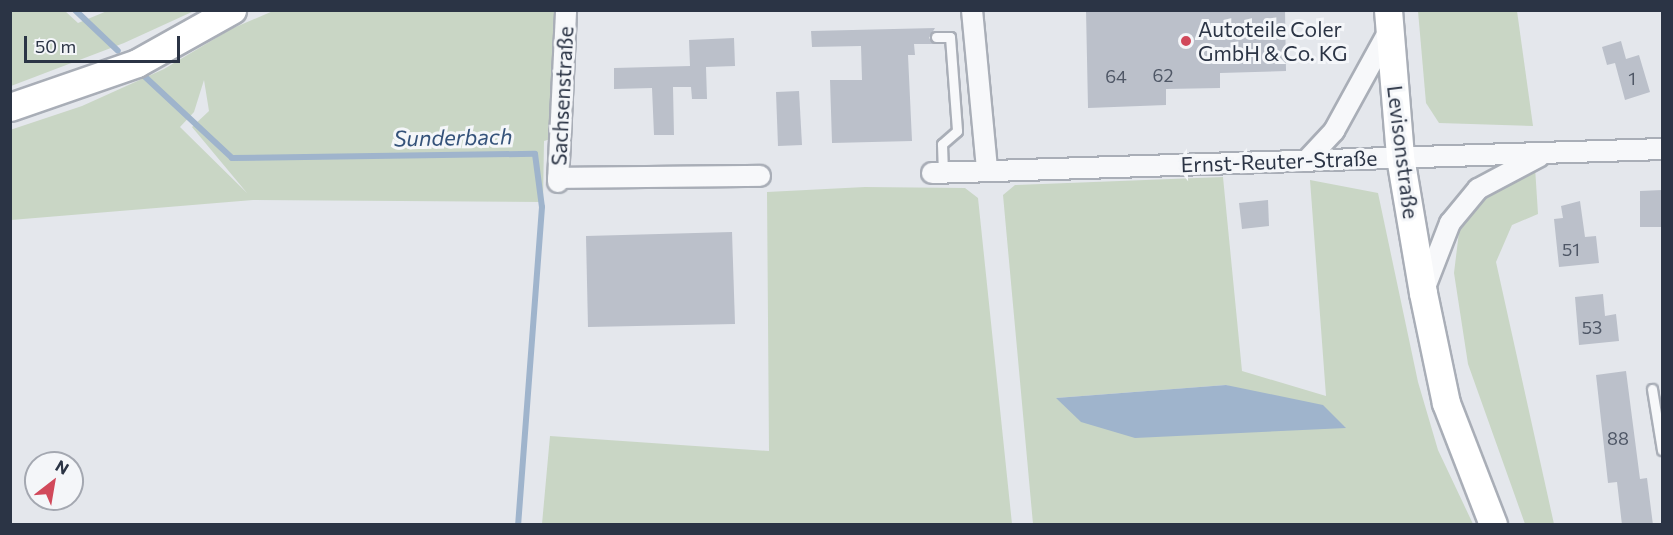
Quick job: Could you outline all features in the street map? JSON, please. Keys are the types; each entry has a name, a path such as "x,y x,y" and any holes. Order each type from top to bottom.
{"main road":[{"path":"10,107 137,63 232,10"},
{"name":"Levisonstraße","path":"1389,21 1400,157 1423,293 1446,403 1493,525"}],"street":[{"name":"Sachsenstraße","path":"566,10 558,180 760,176"},
{"path":"972,10 987,170"},
{"path":"1307,160 1334,131 1389,21"},
{"name":"Ernst-Reuter-Straße","path":"938,172 1662,149"},
{"name":"Levisonstraße","path":"1423,293 1450,223 1478,189 1545,153"}],"lane":[{"path":"936,37 950,37 957,131 942,144 938,172"},
{"path":"1652,389 1662,450"}],"green space":[{"path":"10,11 65,11 78,23 107,11 194,11 124,43 11,86"},
{"path":"273,11 561,11 554,138 544,141 543,202 253,200 11,220 10,130 82,106 164,69 231,29","holes":["204,80 209,111 192,127 247,193 180,127 194,112"]},
{"path":"1418,11 1517,11 1533,126 1439,123 1426,103"},
{"path":"1535,167 1538,214 1512,225 1496,262 1554,524 1525,524 1468,364 1454,273 1459,232 1485,198"},
{"path":"1223,177 1242,371 1326,396 1310,180 1378,193 1418,382 1438,450 1473,524 1033,524 1003,195 1015,185","holes":["1226,385 1345,427 1230,432 1056,398"]},
{"path":"865,187 965,188 978,198 1012,524 542,524 550,436 769,451 767,192"}],"water":[{"path":"1226,385 1323,405 1346,428 1135,438 1081,422 1056,398"}],"building":[{"name":"Autoteile Coler GmbH & Co. KG","path":"1086,10 1285,10 1286,71 1220,73 1220,88 1166,89 1166,105 1088,108"},
{"path":"935,28 929,38 936,44 914,44 915,55 908,55 912,141 832,143 830,80 862,80 861,46 812,47 811,31"},
{"path":"734,38 735,66 706,67 707,99 692,99 691,87 673,87 674,135 654,135 652,88 614,89 614,68 690,66 689,40"},
{"path":"1621,41 1626,59 1639,55 1650,92 1625,100 1615,63 1607,65 1602,47"},
{"path":"799,91 802,145 778,146 776,92"},
{"path":"1662,190 1662,227 1640,227 1640,191"},
{"path":"1268,200 1269,226 1242,229 1239,203"},
{"path":"1580,201 1585,237 1596,236 1599,263 1559,267 1554,219 1563,218 1561,206"},
{"path":"732,232 735,324 588,327 586,236"},
{"path":"1603,294 1605,316 1616,314 1619,341 1579,345 1575,297"},
{"path":"1626,371 1640,479 1647,478 1653,525 1622,525 1617,482 1608,483 1596,375"}],"waterway":[{"name":"Sunderbach","path":"75,10 118,51"},
{"name":"Sunderbach","path":"142,74 232,158 535,154 542,207 518,524"}],"place":[{"name":"Autoteile Coler GmbH & Co. KG","path":"1186,41"}]}
